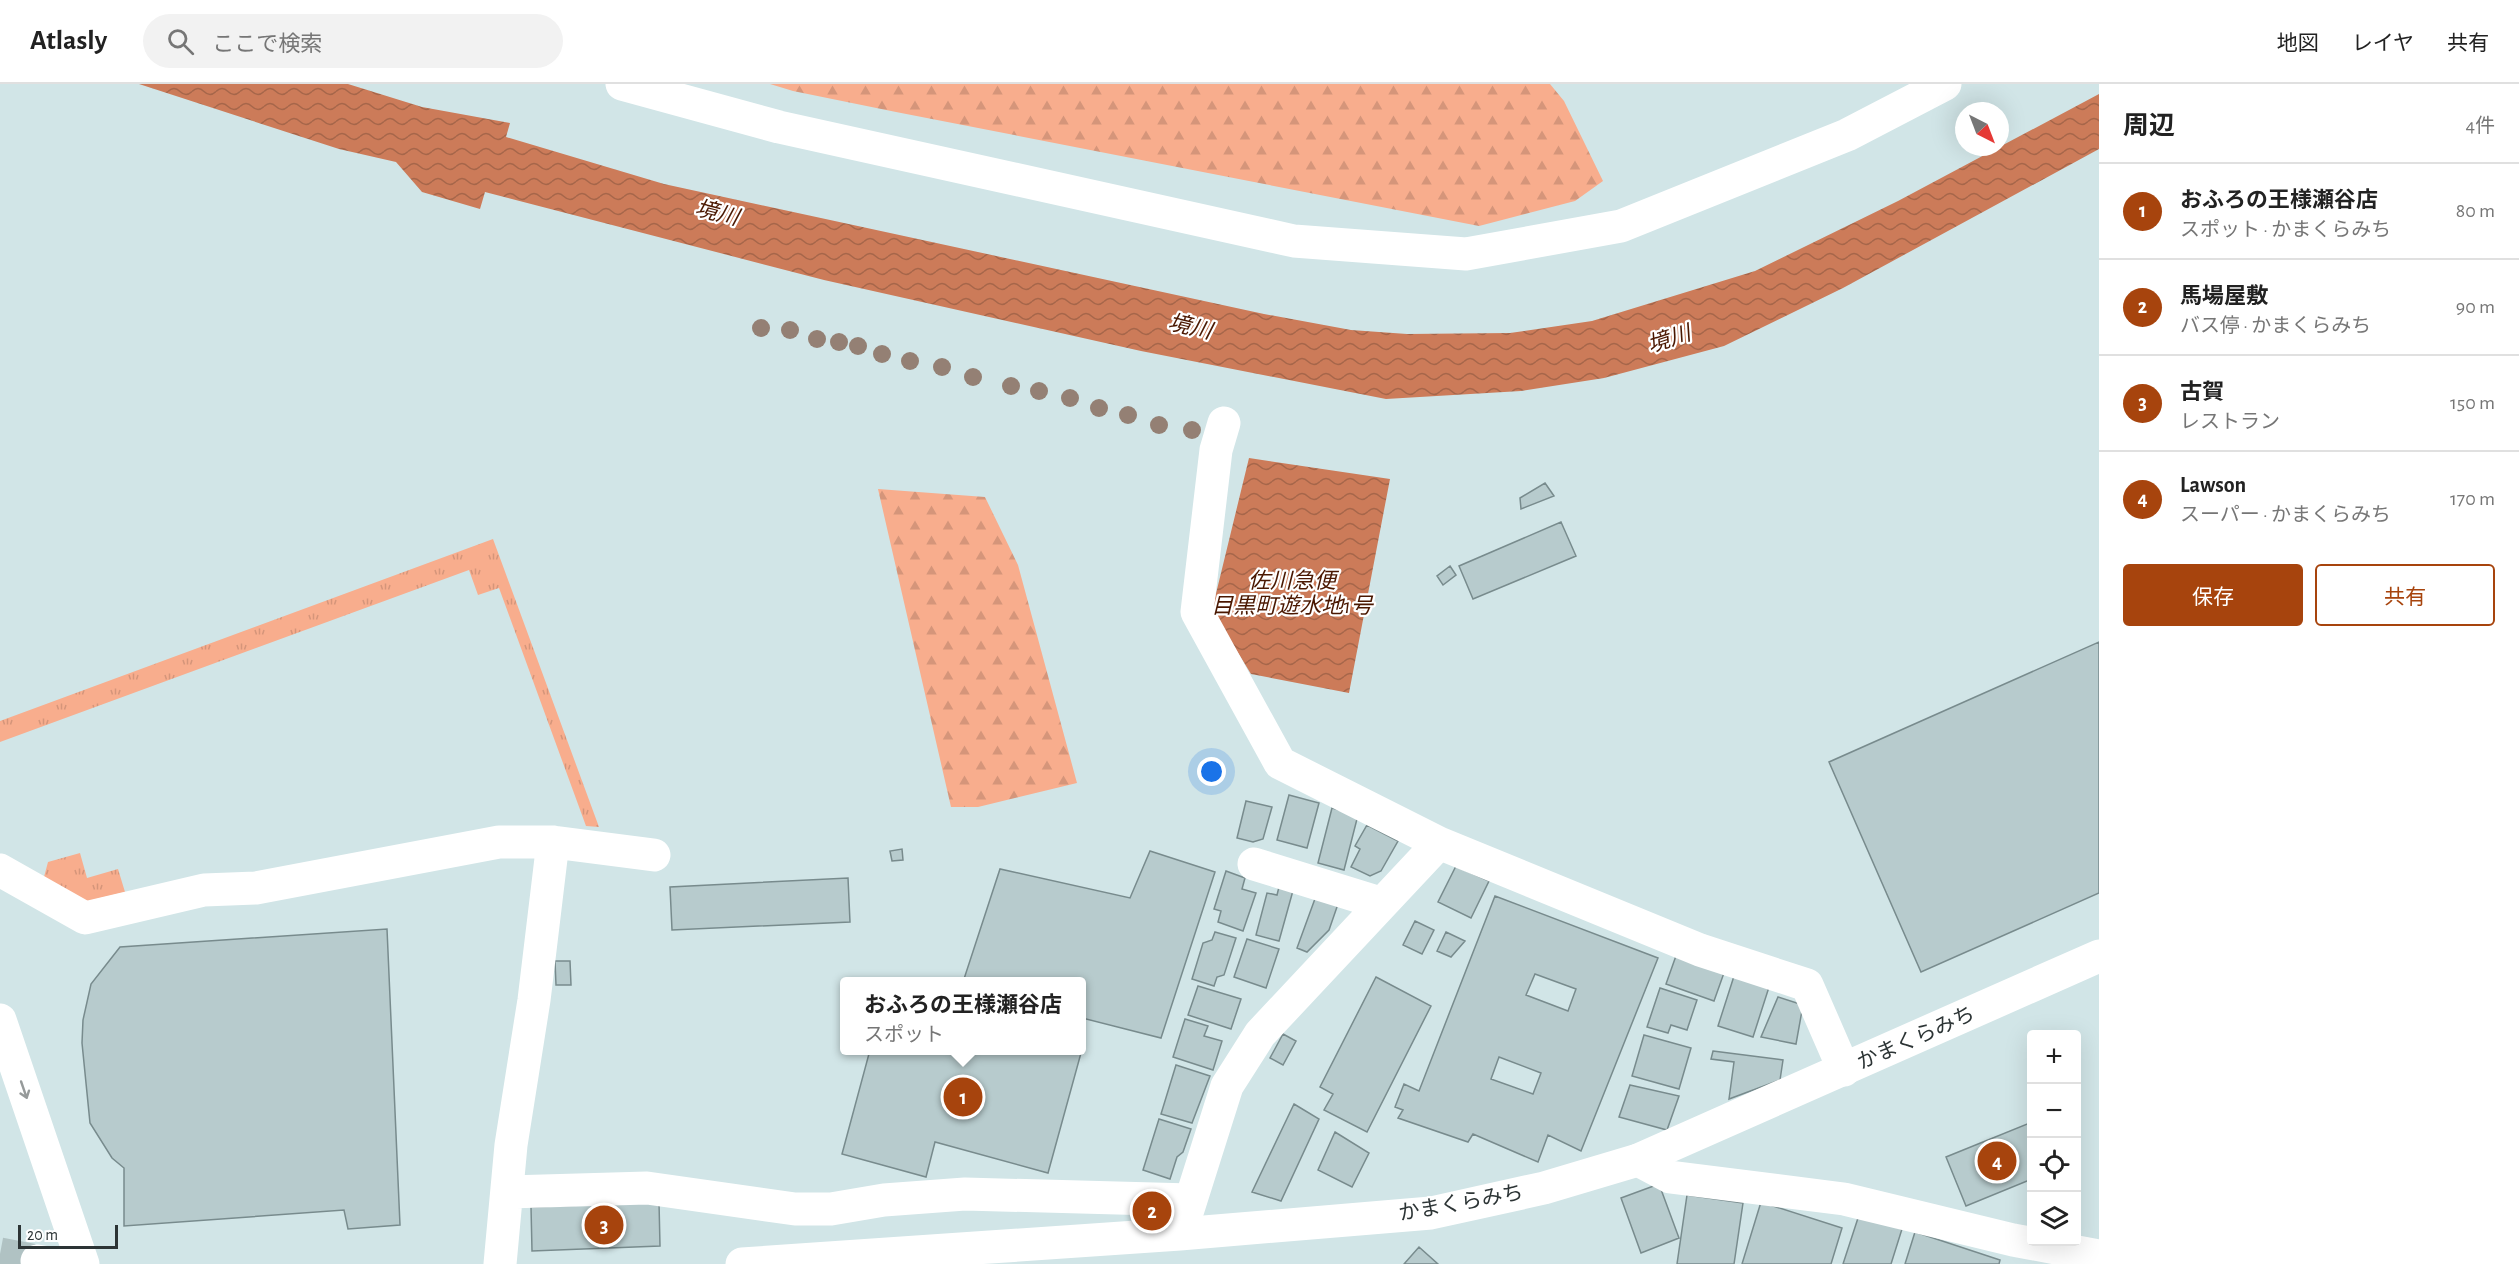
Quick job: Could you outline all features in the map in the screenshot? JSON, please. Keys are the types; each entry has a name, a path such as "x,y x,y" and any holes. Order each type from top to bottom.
{"street":[{"path":"622,84 779,127 1294,241 1466,254 1621,226 1846,135 1945,84"},
{"path":"1224,423 1216,450 1197,612 1280,763 1439,843 1700,950 1808,986 1844,1070"},
{"path":"0,870 85,918 204,890 256,888 499,842 553,842 654,855"},
{"path":"500,1264 511,1145 534,1000 553,842"},
{"path":"1180,1234 1227,1086 1260,1034 1380,903 1439,843"},
{"path":"1254,864 1380,903"},
{"name":"かまくらみち","path":"742,1264 1180,1234 1431,1213 1544,1188 1638,1160 2099,956"},
{"path":"0,1020 83,1264"},
{"path":"1638,1160 1670,1177 1844,1199 2013,1240 2099,1256"},
{"path":"507,1192 647,1188 807,1209 831,1209 884,1200 965,1194 1191,1200"}],"green space":[{"path":"770,84 1550,84 1564,101 1603,181 1575,201 1479,226 896,112 793,91"},
{"path":"878,489 985,497 1018,565 1077,783 978,807 951,807"},
{"path":"493,539 599,827 586,826 499,588 478,595 469,570 0,742 0,721"},
{"path":"80,853 87,878 118,869 125,892 84,902 44,877 48,862"}],"water":[{"name":"境川","path":"139,84 348,84 422,107 510,123 506,137 664,184 1264,314 1351,330 1407,334 1510,333 1592,321 1755,271 1898,201 1983,156 2009,156 2009,142 2099,94 2099,149 1843,288 1724,346 1604,378 1521,391 1386,399 1141,351 824,280 485,192 480,209 422,192 396,162 339,149"},
{"name":"佐川急便 目黒町遊水地1号","path":"1249,458 1390,479 1349,693 1251,674 1212,610"}],"building":[{"path":"1545,483 1554,496 1521,509 1520,498"},
{"path":"1561,522 1576,556 1473,599 1459,566"},
{"path":"1450,566 1456,575 1443,585 1437,576"},
{"path":"2099,642 2099,893 1921,972 1829,762"},
{"path":"1289,795 1319,803 1307,848 1277,840"},
{"path":"1246,801 1272,807 1263,839 1253,842 1237,838"},
{"path":"1332,808 1358,815 1344,870 1318,863"},
{"path":"1367,825 1398,841 1381,871 1370,876 1351,867 1360,849 1355,846"},
{"path":"902,849 903,860 892,861 890,851"},
{"path":"1150,851 1215,872 1161,1038 1086,1019 1086,977 965,977 1000,869 1130,898"},
{"path":"1456,866 1489,881 1471,918 1438,902"},
{"path":"1226,871 1245,878 1242,889 1256,893 1243,931 1218,922 1221,911 1214,909"},
{"path":"848,878 850,922 672,930 670,887"},
{"path":"1280,883 1294,887 1279,941 1256,935 1267,893 1277,895"},
{"path":"1316,896 1338,904 1329,930 1307,952 1297,948"},
{"path":"1495,896 1658,958 1581,1151 1548,1135 1538,1162 1473,1134 1468,1142 1398,1118 1403,1110 1395,1107 1404,1084 1419,1091","holes":["1535,974 1576,989 1568,1011 1526,995","1499,1057 1541,1073 1533,1094 1491,1079"]},
{"path":"1415,921 1434,930 1422,954 1403,945"},
{"path":"387,929 400,1225 348,1229 344,1210 124,1226 124,1168 112,1158 90,1123 82,1043 83,1020 91,984 120,947"},
{"path":"1215,932 1236,938 1224,975 1217,977 1214,986 1192,979 1203,943 1212,940"},
{"path":"1446,932 1465,941 1451,957 1437,951"},
{"path":"1247,939 1279,949 1266,988 1234,977"},
{"path":"1677,953 1725,970 1714,1001 1666,984"},
{"path":"555,961 570,961 571,985 556,985"},
{"path":"1735,973 1770,984 1753,1037 1718,1026"},
{"path":"1376,977 1431,1006 1367,1132 1324,1110 1333,1094 1320,1087"},
{"path":"1198,986 1241,999 1231,1029 1188,1015"},
{"path":"1660,988 1697,1000 1687,1030 1671,1025 1668,1033 1647,1027"},
{"path":"1778,997 1803,1005 1796,1044 1761,1037"},
{"path":"1185,1019 1208,1026 1204,1036 1222,1041 1213,1070 1173,1057"},
{"path":"1283,1034 1296,1041 1283,1065 1270,1058"},
{"path":"1644,1035 1691,1048 1679,1089 1632,1076"},
{"path":"1713,1051 1783,1060 1780,1080 1729,1099 1734,1062 1711,1059"},
{"path":"869,1055 1080,1055 1048,1173 935,1142 926,1177 842,1154"},
{"path":"1176,1065 1210,1076 1192,1123 1161,1114"},
{"path":"1630,1085 1679,1096 1667,1130 1619,1117"},
{"path":"1294,1104 1319,1119 1281,1201 1252,1192"},
{"path":"1159,1119 1191,1129 1183,1152 1177,1157 1170,1179 1143,1170"},
{"path":"2027,1124 2027,1181 1966,1206 1946,1157"},
{"path":"1335,1132 1369,1153 1352,1187 1318,1170"},
{"path":"1659,1184 1679,1238 1641,1253 1621,1198"},
{"path":"1687,1195 1743,1203 1734,1264 1677,1264"},
{"path":"659,1202 660,1246 532,1251 531,1207"},
{"path":"1761,1202 1842,1228 1831,1264 1742,1264"},
{"path":"1859,1215 1902,1229 1891,1264 1843,1264"},
{"path":"1915,1232 2000,1260 1999,1264 1905,1264"},
{"path":"1419,1247 1438,1264 1404,1264"}],"tunnel":[{"path":"0,1254 37,1261"}],"place":[{"name":"おふろの王様瀬谷店","path":"963,1097"},
{"name":"Lawson","path":"1997,1161"},
{"name":"馬場屋敷","path":"1152,1211"},
{"name":"古賀","path":"604,1225"}]}
